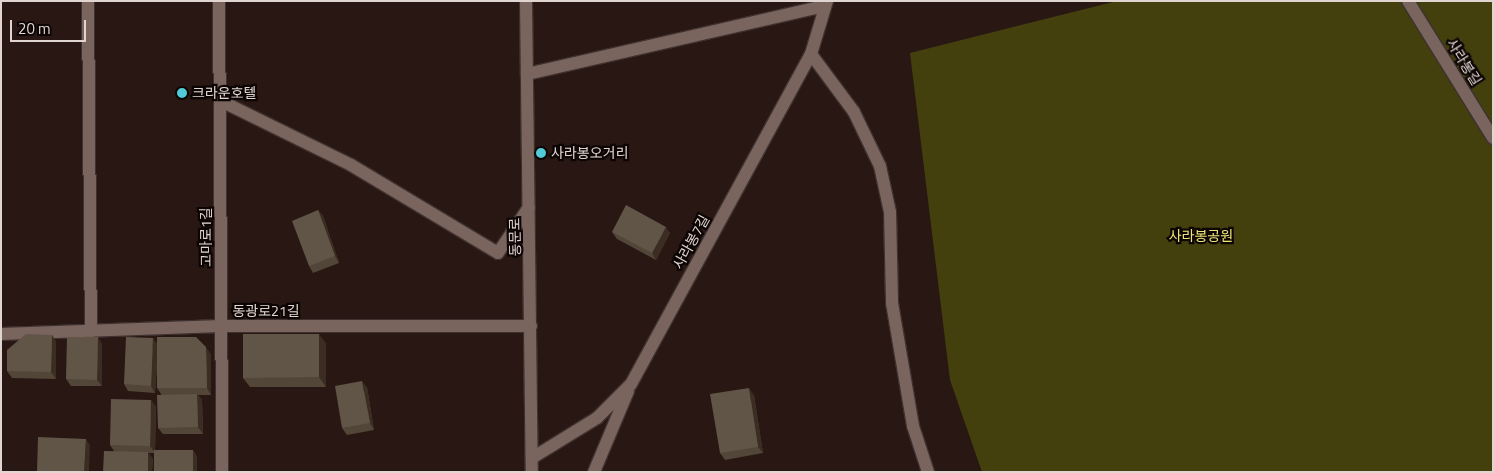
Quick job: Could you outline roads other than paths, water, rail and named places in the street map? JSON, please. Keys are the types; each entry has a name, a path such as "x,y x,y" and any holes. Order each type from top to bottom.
{"street":[{"path":"88,1 92,331"},
{"name":"고마로1길","path":"219,1 222,472"},
{"name":"동문로","path":"526,1 532,472"},
{"name":"사라봉길","path":"1408,1 1493,138"},
{"path":"527,74 825,4"},
{"name":"사라봉7길","path":"532,458 598,418 631,384 811,54 825,4"},
{"path":"811,54 854,112 880,166 890,212 892,303 913,426 928,472"},
{"path":"220,100 351,165 498,253 529,207"},
{"name":"동광로21길","path":"1,334 221,326 531,326"},
{"path":"594,472 631,384"}],"place":[{"name":"크라운호텔","path":"182,93"},
{"name":"사라봉오거리","path":"541,153"}],"park label":[{"name":"사라봉공원","path":"1201,236"}]}
